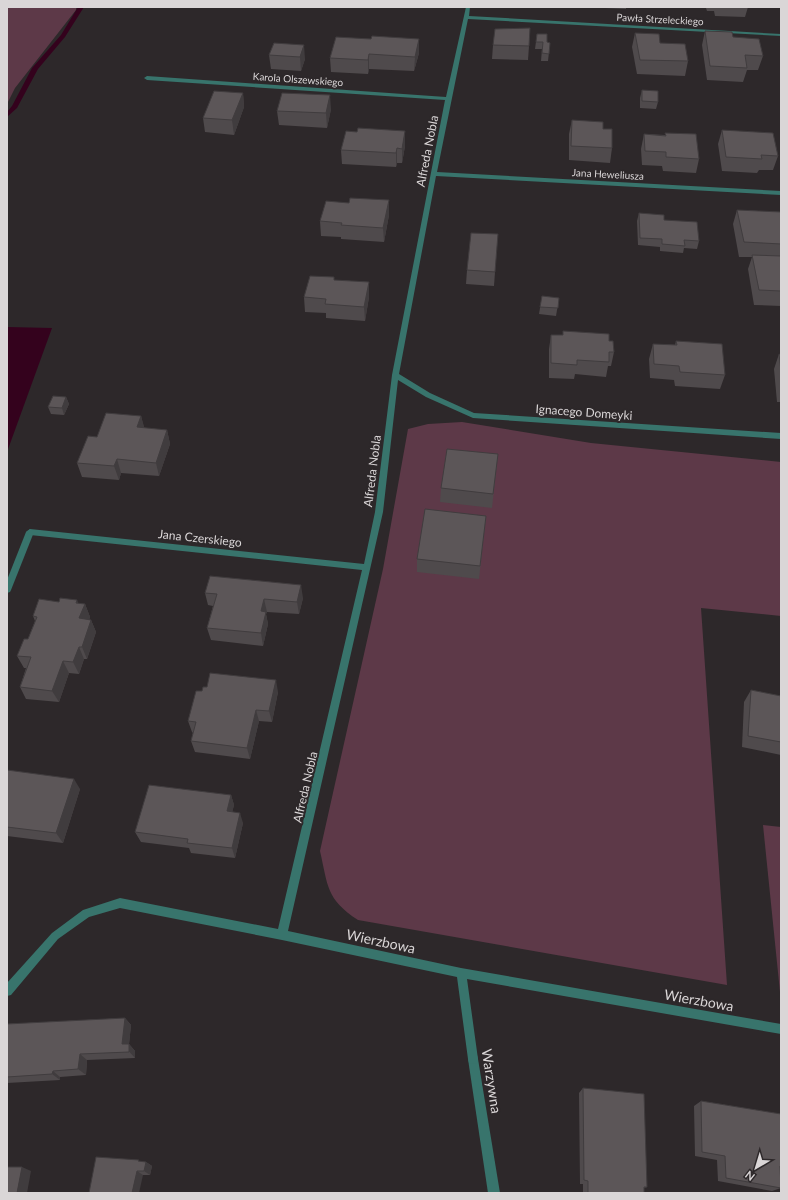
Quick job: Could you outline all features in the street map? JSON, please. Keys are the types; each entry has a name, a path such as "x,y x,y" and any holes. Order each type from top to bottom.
{"street":[{"name":"Alfreda Nobla","path":"282,935 379,512 395,375 435,174 448,99 468,7"},
{"name":"Pawła Strzeleckiego","path":"466,17 781,35"},
{"name":"Karola Olszewskiego","path":"147,78 448,99"},
{"name":"Jana Heweliusza","path":"435,174 781,193"},
{"name":"Ignacego Domeyki","path":"395,375 428,395 473,415 781,436"},
{"name":"Jana Czerskiego","path":"7,590 30,532 367,567"},
{"name":"Wierzbowa","path":"7,991 55,936 86,913 120,903 282,935 461,973 781,1029"},
{"name":"Warzywna","path":"461,973 494,1193"}],"shaded area":[{"path":"7,7 76,7 76,10 15,88 7,104"},
{"path":"7,327 52,328 7,452"},
{"path":"462,422 591,443 781,462 781,616 701,608 727,985 358,920 340,905 330,891 320,851 383,569 408,429 428,424"},
{"path":"763,825 781,827 781,993 780,992"}],"building":[{"path":"530,28 529,46 493,45 495,29"},
{"path":"705,31 732,32 733,37 759,39 763,56 745,55 747,68 710,66"},
{"path":"635,33 659,34 660,43 685,44 688,61 640,60"},
{"path":"537,34 547,34 547,42 550,43 549,54 542,53 543,42 536,42"},
{"path":"372,36 419,39 415,57 369,54 368,60 330,58 336,37 371,39"},
{"path":"274,43 304,45 300,57 269,55"},
{"path":"642,90 658,91 658,102 642,101"},
{"path":"214,91 243,93 232,120 203,118"},
{"path":"282,93 330,95 326,113 277,111"},
{"path":"572,120 603,122 603,129 612,129 612,148 571,146"},
{"path":"358,128 405,131 402,149 397,148 396,153 341,150 346,131 357,132"},
{"path":"722,130 773,133 778,156 761,155 762,159 726,157"},
{"path":"665,133 696,134 699,159 666,157 666,152 645,151 644,134 666,136"},
{"path":"350,198 389,200 383,228 341,225 342,223 320,221 326,201 349,203"},
{"path":"737,210 781,212 781,244 744,242"},
{"path":"639,213 664,215 664,220 697,222 699,241 684,240 685,246 662,244 662,239 640,238"},
{"path":"471,233 498,234 495,272 467,270"},
{"path":"752,255 781,256 781,291 759,290"},
{"path":"310,276 334,277 334,280 369,282 364,307 325,304 326,299 304,297"},
{"path":"542,296 559,298 558,308 540,307"},
{"path":"563,331 609,334 609,341 613,341 614,352 609,352 609,362 577,360 577,365 551,363 551,335 563,335"},
{"path":"676,341 722,344 725,375 680,372 679,366 654,364 653,344 677,345"},
{"path":"779,354 781,355 781,371"},
{"path":"53,396 66,397 62,408 48,407"},
{"path":"106,413 141,416 137,427 167,430 156,463 117,459 114,466 77,463 88,436 97,437"},
{"path":"447,449 498,454 493,494 441,488"},
{"path":"425,509 486,516 480,566 417,559"},
{"path":"210,576 301,585 297,602 264,599 261,611 266,612 261,633 207,628 217,594 205,593"},
{"path":"60,598 77,600 76,603 85,604 79,618 91,620 82,647 79,647 73,662 63,661 52,691 20,687 31,657 17,656 24,639 28,639 37,617 33,616 39,599 59,602"},
{"path":"210,673 276,680 269,711 256,710 247,748 191,741 196,722 188,721 196,691 202,691 203,687 207,687"},
{"path":"751,690 781,696 781,742 748,736"},
{"path":"7,770 74,779 56,833 7,827"},
{"path":"149,785 231,795 227,811 240,813 232,848 187,843 188,839 135,832"},
{"path":"125,1018 122,1044 129,1044 129,1052 80,1054 78,1069 53,1071 52,1074 7,1077 7,1024"},
{"path":"583,1088 644,1094 647,1187 644,1187 644,1193 588,1193 588,1181 584,1180"},
{"path":"701,1101 781,1114 781,1188 726,1178 725,1156 702,1152"},
{"path":"96,1157 139,1160 138,1161 146,1162 144,1171 137,1171 132,1193 89,1193"},
{"path":"7,1167 22,1167 17,1193 7,1193"}],"waterway":[{"path":"7,115 15,107 35,68 63,36 81,7"}]}
